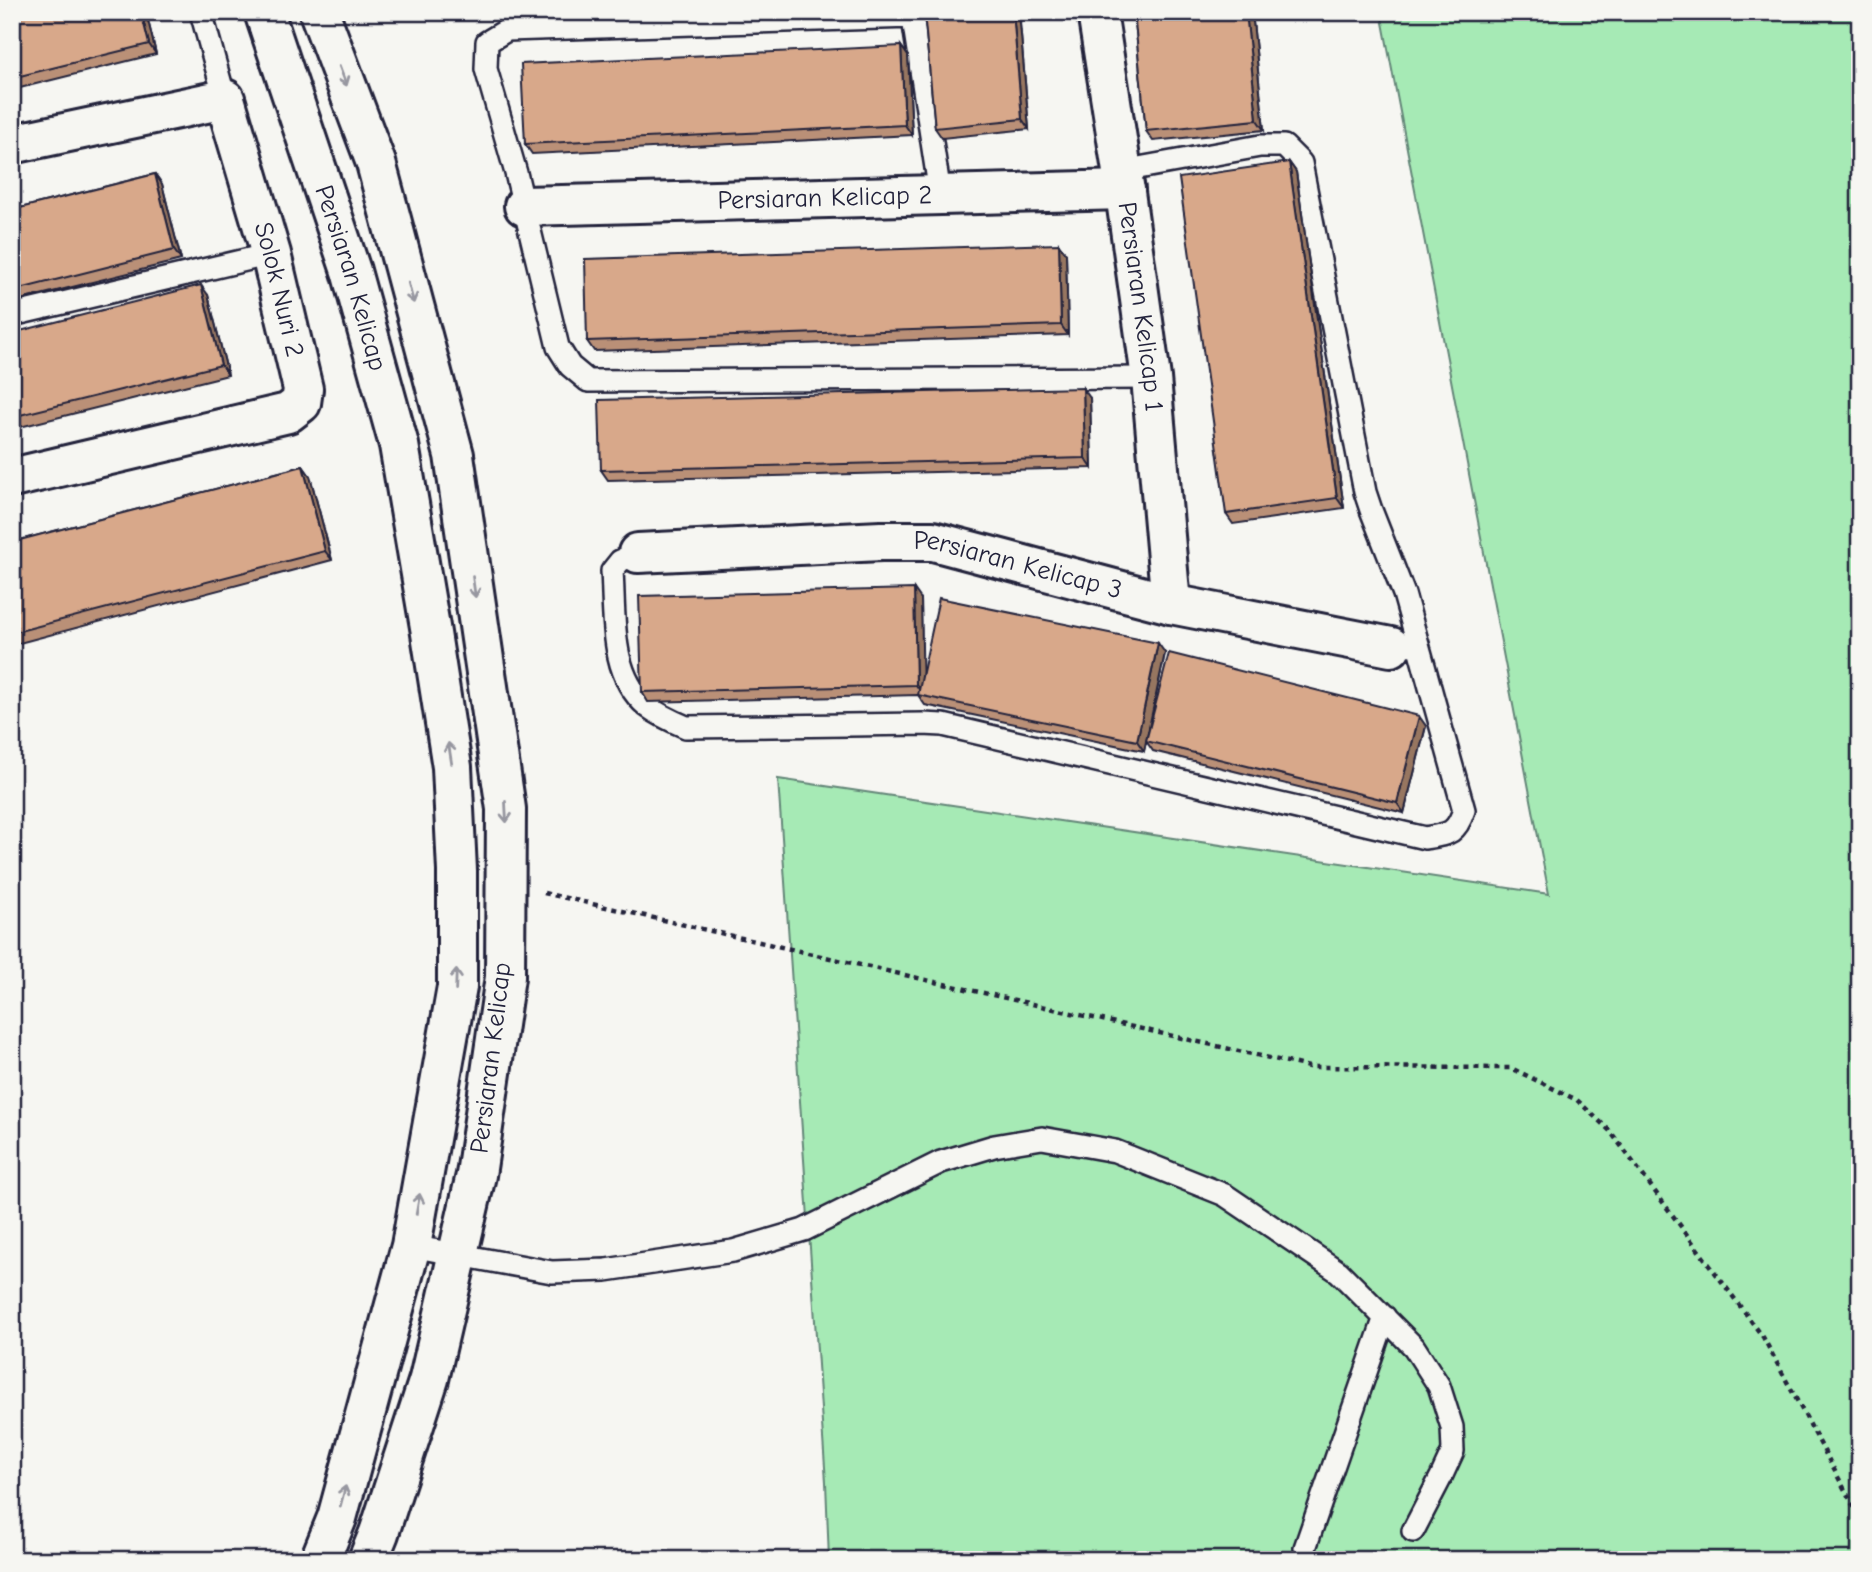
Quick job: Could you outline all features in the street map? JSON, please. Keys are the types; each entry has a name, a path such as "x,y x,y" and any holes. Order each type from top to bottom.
{"street":[{"name":"Persiaran Kelicap","path":"264,12 351,271 399,445 452,767 457,871 457,987 411,1246 337,1518 320,1560"},
{"name":"Persiaran Kelicap","path":"319,12 376,163 454,455 506,809 505,976 476,1175 429,1379 368,1560"},
{"name":"Persiaran Kelicap 1","path":"1097,12 1124,180 1151,378 1171,604"},
{"path":"12,145 225,99"},
{"name":"Solok Nuri 2","path":"12,478 288,413 301,402 303,389 271,254 225,99"},
{"name":"Persiaran Kelicap 2","path":"524,206 940,194 1124,180"},
{"name":"Persiaran Kelicap 3","path":"638,553 881,541 933,541 1171,604 1404,645"},
{"path":"417,550 467,543"}],"lane":[{"path":"201,12 225,99"},
{"path":"940,194 912,15 507,30 487,42 486,68 516,173 558,347 570,366 588,380 1151,378"},
{"path":"638,553 620,561 612,571 617,654 627,681 645,705 686,727 943,725 1425,838 1444,835 1459,826 1464,810 1404,645 1404,594 1365,492 1301,163 1284,146 1260,145 1124,180"},
{"path":"12,315 271,254"},
{"path":"411,1246 552,1272 606,1270 733,1251 804,1230 941,1162 994,1146 1042,1138 1115,1152 1225,1195 1339,1272 1414,1347 1439,1386 1452,1427 1453,1451 1413,1531"},
{"path":"1305,1548 1385,1317"}],"path":[{"path":"506,884 1310,1067 1511,1068 1577,1100 1610,1131 1763,1337 1860,1518"}],"green space":[{"path":"1381,12 1860,12 1860,1560 829,1560 778,779 1549,894"}],"building":[{"path":"12,12 141,12 149,44 12,78"},
{"path":"924,12 1013,12 1022,119 935,128"},
{"path":"1134,12 1246,12 1257,120 1146,131"},
{"path":"901,46 905,125 525,144 521,64"},
{"path":"1289,162 1337,498 1226,514 1179,178"},
{"path":"155,174 174,250 12,291 12,210"},
{"path":"1059,244 1061,325 587,341 585,259"},
{"path":"201,285 221,365 12,417 12,333"},
{"path":"1083,388 1085,458 601,470 599,400"},
{"path":"303,466 325,551 12,633 12,542"},
{"path":"914,589 916,685 642,692 639,596"},
{"path":"939,598 1158,643 1137,741 918,695"},
{"path":"1169,653 1419,716 1397,803 1146,741"}]}
